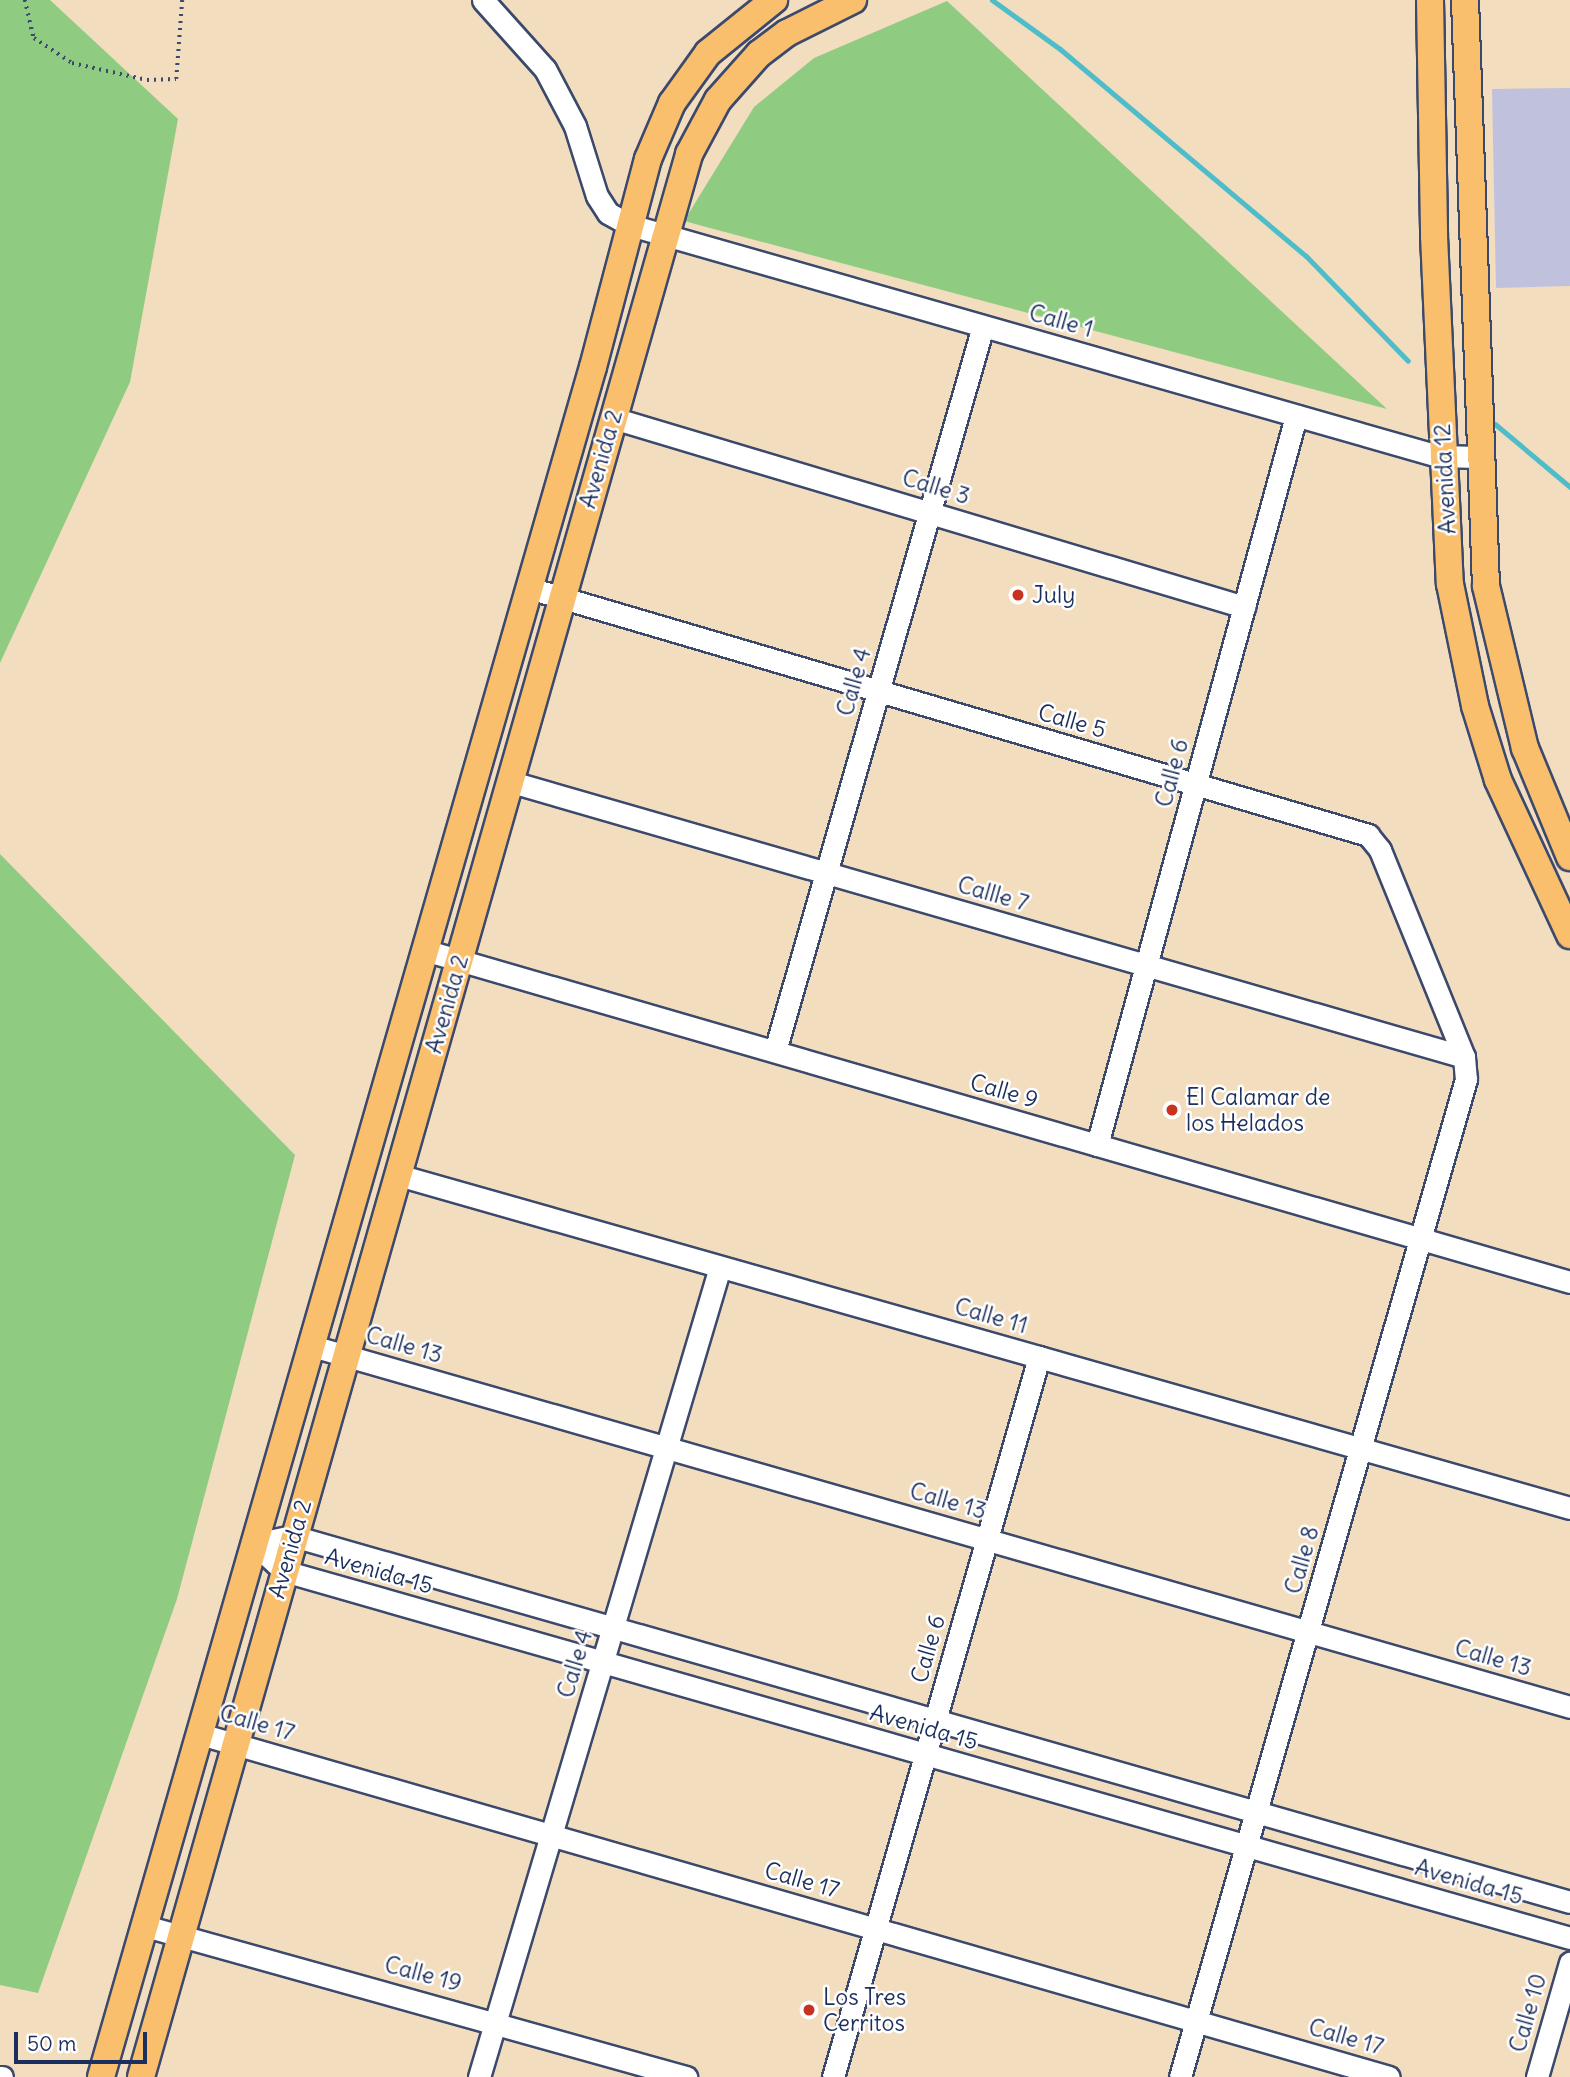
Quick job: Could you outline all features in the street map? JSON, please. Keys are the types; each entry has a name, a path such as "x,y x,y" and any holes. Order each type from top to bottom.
{"main road":[{"name":"Avenida 2","path":"101,2077 529,588 649,159 672,103 708,53 774,0"},
{"name":"Avenida 2","path":"141,2077 508,781 689,154 724,92 759,54 787,33 853,0"},
{"name":"Avenida 12","path":"1430,0 1450,584 1475,706 1514,822 1570,935"},
{"name":"Avenida 12","path":"1465,0 1479,457 1486,586 1501,662 1525,748 1570,858"}],"street":[{"path":"483,0 545,69 575,126 597,196 608,213 630,225"},
{"name":"Calle 1","path":"630,225 1296,416 1444,456 1479,457"},
{"name":"Calle 4","path":"775,1051 983,327"},
{"name":"Calle 6","path":"1097,1145 1296,416"},
{"name":"Calle 3","path":"613,418 1244,607"},
{"name":"Calle 5","path":"529,588 1368,835 1380,850 1464,1057"},
{"name":"Callle 7","path":"508,781 1464,1057"},
{"name":"Calle 9","path":"424,950 1570,1282"},
{"name":"Calle 8","path":"1180,2077 1462,1099 1464,1057"},
{"name":"Calle 11","path":"398,1175 1570,1508"},
{"name":"Calle 4","path":"480,2077 720,1267"},
{"name":"Calle 13","path":"312,1346 1570,1707"},
{"name":"Calle 6","path":"833,2077 1039,1357"},
{"name":"Avenida 15","path":"255,1544 293,1536 1570,1902"},
{"name":"Avenida 15","path":"255,1544 284,1571 1570,1938"},
{"name":"Calle 17","path":"200,1734 1389,2077"},
{"name":"Calle 19","path":"145,1926 496,2021 686,2077"},
{"name":"Calle 10","path":"1537,2077 1570,1964"}],"path":[{"path":"25,0 34,38 72,63 147,80 176,79 182,0"}],"shaded area":[{"path":"1570,88 1570,286 1496,288 1492,89"}],"green space":[{"path":"0,0 50,0 178,119 130,382 0,663"},
{"path":"947,1 1387,409 684,221 754,107 814,58"},
{"path":"0,854 295,1155 177,1599 38,1993 0,1985"}],"waterway":[{"path":"992,0 1060,49 1306,256 1408,361"},
{"path":"1495,424 1570,487"}],"place":[{"name":"July","path":"1018,595"},
{"name":"El Calamar de los Helados","path":"1172,1110"},
{"name":"Los Tres Cerritos","path":"809,2010"}]}
